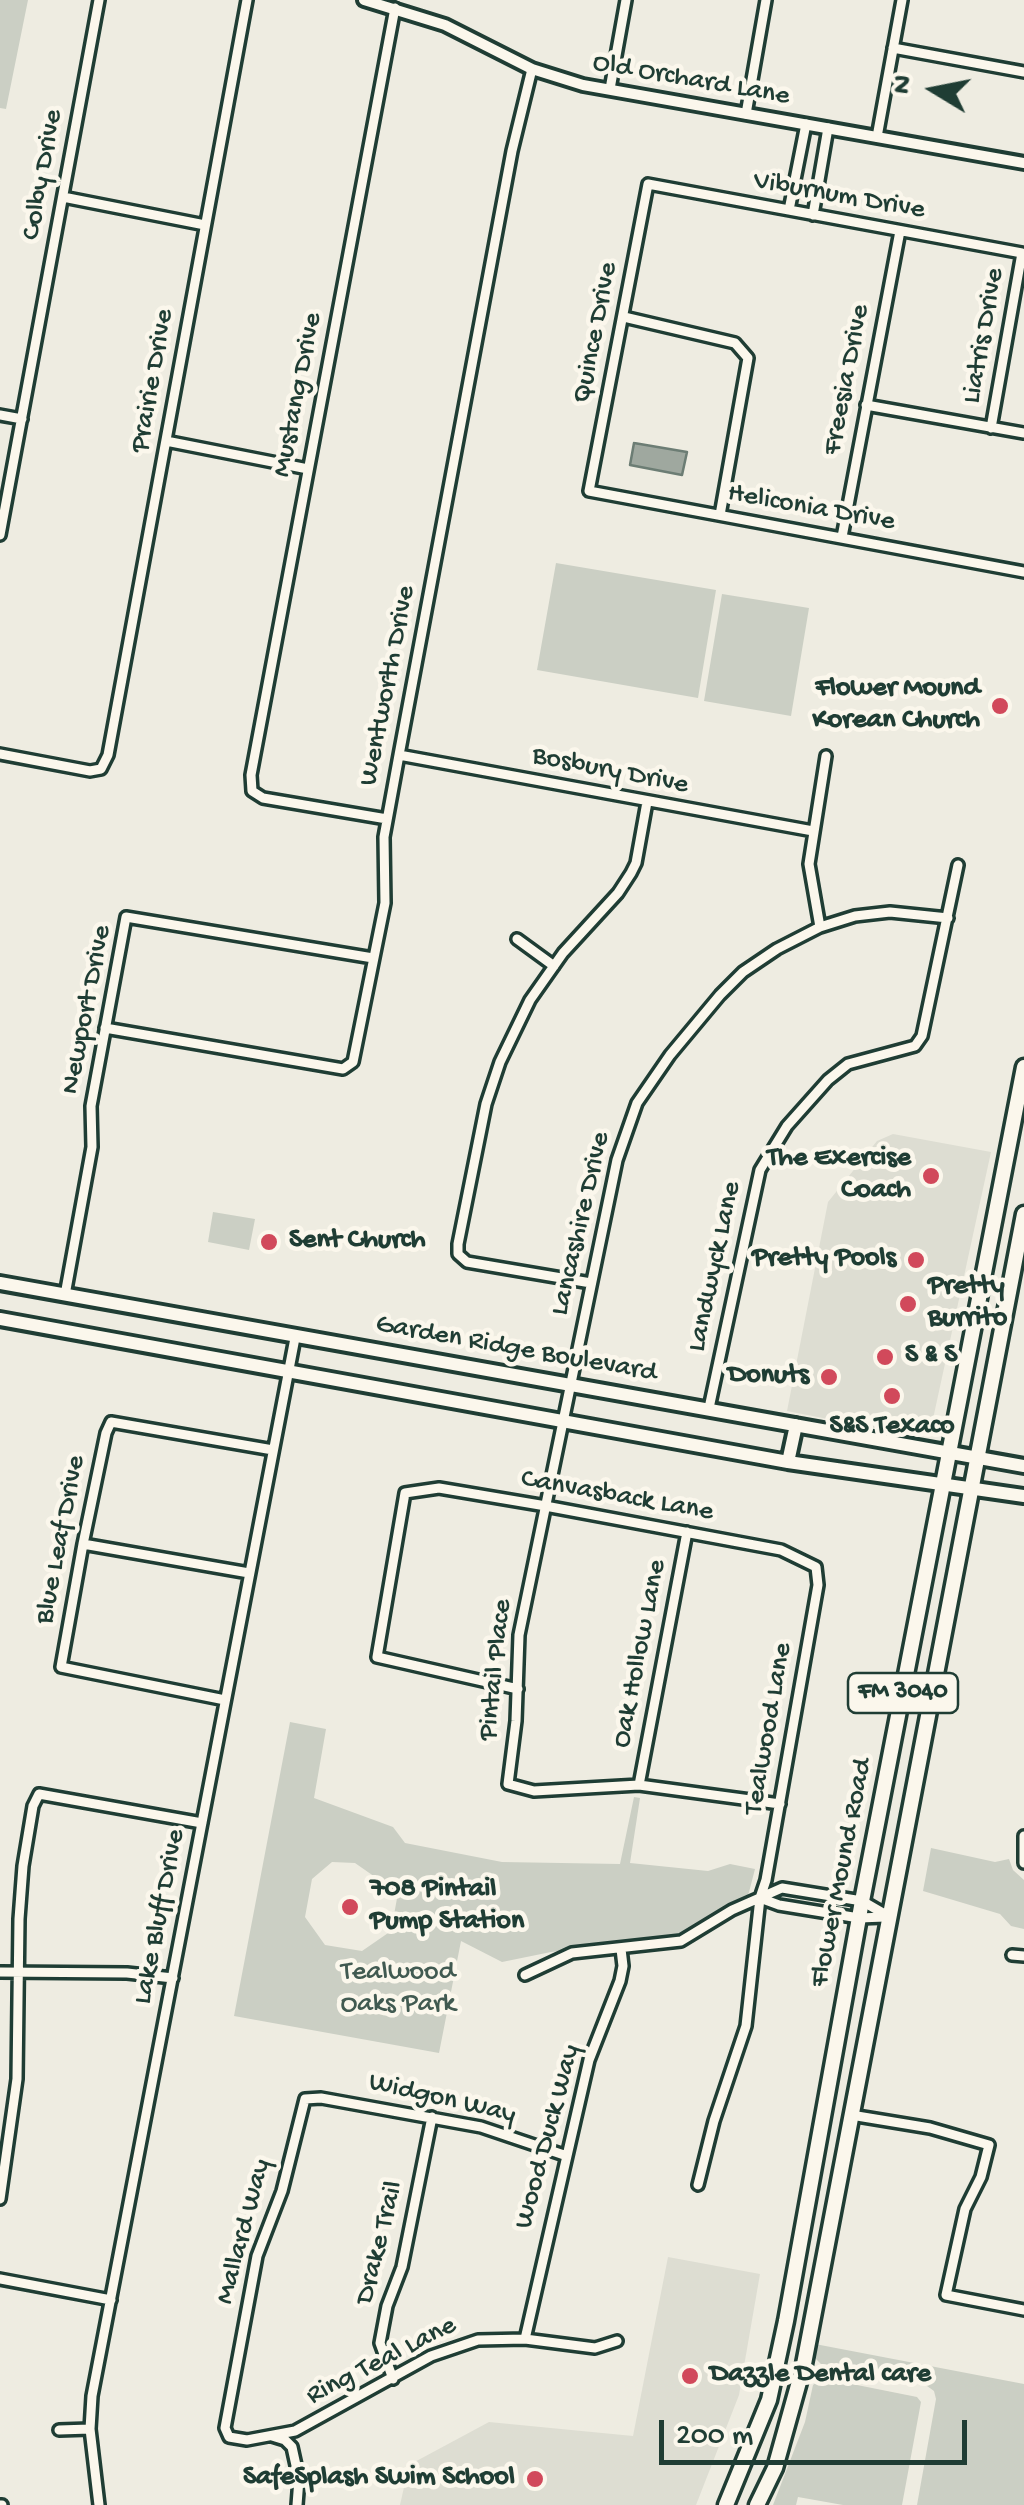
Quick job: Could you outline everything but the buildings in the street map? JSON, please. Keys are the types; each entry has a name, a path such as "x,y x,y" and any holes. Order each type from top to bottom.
{"main road":[{"name":"Flower Mound Road","path":"726,2505 769,2400 786,2321 862,1902 1024,1067"},
{"name":"Flower Mound Road","path":"757,2505 786,2436 804,2364 1024,1214"},
{"name":"Garden Ridge Boulevard","path":"0,1283 1024,1466"},
{"path":"0,1319 788,1462 1024,1496"},
{"path":"788,1462 796,1424"},
{"path":"786,2321 789,2355 804,2364"}],"street":[{"name":"Colby Drive","path":"0,535 99,0"},
{"name":"Prairie Drive","path":"0,754 90,771 101,769 108,755 247,0"},
{"name":"Old Orchard Lane","path":"364,0 445,24 532,69 584,86 1024,163"},
{"path":"610,89 626,0"},
{"path":"746,114 766,0"},
{"path":"876,137 902,0"},
{"name":"Mustang Drive","path":"388,819 263,798 252,790 251,775 395,8"},
{"path":"893,48 1024,72"},
{"name":"Wentworth Drive","path":"105,1028 343,1069 353,1062 385,903 384,837 512,151 532,69"},
{"path":"789,210 806,124"},
{"path":"814,215 828,128"},
{"name":"Viburnum Drive","path":"648,184 1022,253"},
{"name":"Quince Drive","path":"589,491 648,184"},
{"path":"62,197 206,224"},
{"name":"Freesia Drive","path":"842,538 900,230"},
{"name":"Liatris Drive","path":"992,428 1022,253"},
{"path":"624,317 735,343 748,358 720,515"},
{"path":"866,404 1024,433"},
{"path":"0,414 22,419"},
{"path":"166,441 308,469"},
{"name":"Heliconia Drive","path":"589,491 1024,572"},
{"name":"Bosbury Drive","path":"399,755 813,831"},
{"path":"820,927 809,873 826,756"},
{"path":"591,1284 467,1262 458,1254 486,1104 500,1062 530,1000 630,873 636,862 646,802"},
{"name":"Landwyck Lane","path":"710,1408 750,1206 766,1157 798,1111 848,1064 915,1046 922,1036 958,865"},
{"name":"Lancashire Drive","path":"570,1385 625,1130 645,1090 670,1055 743,972 776,948 855,916 890,912 948,918"},
{"name":"Newport Drive","path":"65,1294 92,1147 91,1106 126,917 373,958"},
{"path":"517,938 554,966"},
{"name":"Lake Bluff Drive","path":"99,2505 90,2429 92,2396 295,1338"},
{"name":"Pintail Place","path":"570,1385 519,1635 508,1784 534,1791 640,1785"},
{"name":"Blue Leaf Drive","path":"225,1700 61,1667 83,1544 106,1433 112,1422 272,1450"},
{"name":"Canvasback Lane","path":"518,1689 381,1660 376,1652 405,1493 439,1488 688,1532 781,1550 816,1567"},
{"name":"Oak Hollow Lane","path":"640,1785 688,1532"},
{"path":"83,1544 250,1573"},
{"name":"Tealwood Lane","path":"698,2185 746,2026 760,1898 818,1584 816,1567"},
{"path":"640,1785 780,1804"},
{"path":"0,2200 14,2115 23,1866 39,1794 202,1823"},
{"path":"1024,1836 1024,1863"},
{"path":"525,1975 572,1954 681,1941 782,1888 862,1902 888,1916"},
{"path":"760,1898 779,1905 859,1918 888,1916"},
{"name":"Wood Duck Way","path":"524,2339 593,2046 612,2009 620,1981 621,1949"},
{"path":"1012,1955 1024,1956"},
{"path":"0,1972 127,1973 172,1978"},
{"name":"Widgon Way","path":"305,2099 321,2098 480,2127 567,2156"},
{"name":"Mallard Way","path":"228,2437 225,2419 257,2256 282,2192 305,2099"},
{"path":"851,2115 930,2128 989,2146 981,2178 965,2209 946,2296 1024,2310"},
{"name":"Drake Trail","path":"393,2379 380,2343 387,2306 402,2266 432,2117"},
{"path":"0,2279 111,2300"},
{"name":"Ring Teal Lane","path":"228,2437 247,2440 295,2432 431,2356 467,2342 524,2339 595,2348 617,2341"},
{"path":"59,2430 90,2429"},
{"path":"270,2436 292,2446 299,2479 297,2505"}],"shaded area":[{"path":"634,443 687,452 682,475 630,465"},
{"path":"893,1134 991,1152 931,1428 904,1434 787,1411 828,1202 877,1141"},
{"path":"668,2257 760,2274 739,2395 696,2505 400,2505 409,2465 489,2422 633,2436"}],"green space":[{"path":"0,0 28,0 6,109 0,108"},
{"path":"556,563 716,590 698,698 537,670"},
{"path":"722,594 809,608 791,716 704,701"},
{"path":"213,1212 255,1219 249,1250 208,1242"},
{"name":"Tealwood Oaks Park","path":"290,1722 326,1729 314,1798 393,1827 405,1843 502,1862 620,1864 634,1797 640,1798 630,1863 708,1871 730,1864 755,1869 748,1896 679,1934 502,1962 461,1941 439,2053 234,2016","holes":["332,1862 355,1863 398,1893 391,1931 362,1951 325,1945 305,1917 312,1879"]},
{"path":"931,1848 995,1862 1009,1859 1013,1870 1024,1880 1024,1929 1011,1926 1000,1914 923,1891"},
{"path":"815,2344 1024,2384 1024,2505 917,2505 936,2399 934,2391 920,2381 821,2364 815,2358"},
{"path":"822,2378 917,2397 921,2402 902,2505 843,2505 798,2497 796,2505 773,2505 805,2422 813,2385"}],"place":[{"name":"Flower Mound Korean Church","path":"1000,706"},
{"name":"The Exercise Coach","path":"931,1176"},
{"name":"Sent Church","path":"269,1242"},
{"name":"Pretty Pools","path":"916,1260"},
{"name":"Pretty Burrito","path":"908,1304"},
{"name":"S & S","path":"885,1357"},
{"name":"Donuts","path":"829,1377"},
{"name":"S&S Texaco","path":"892,1396"},
{"name":"708 Pintail Pump Station","path":"350,1907"},
{"name":"Dazzle Dental care","path":"690,2376"},
{"name":"SafeSplash Swim School","path":"535,2479"}]}
